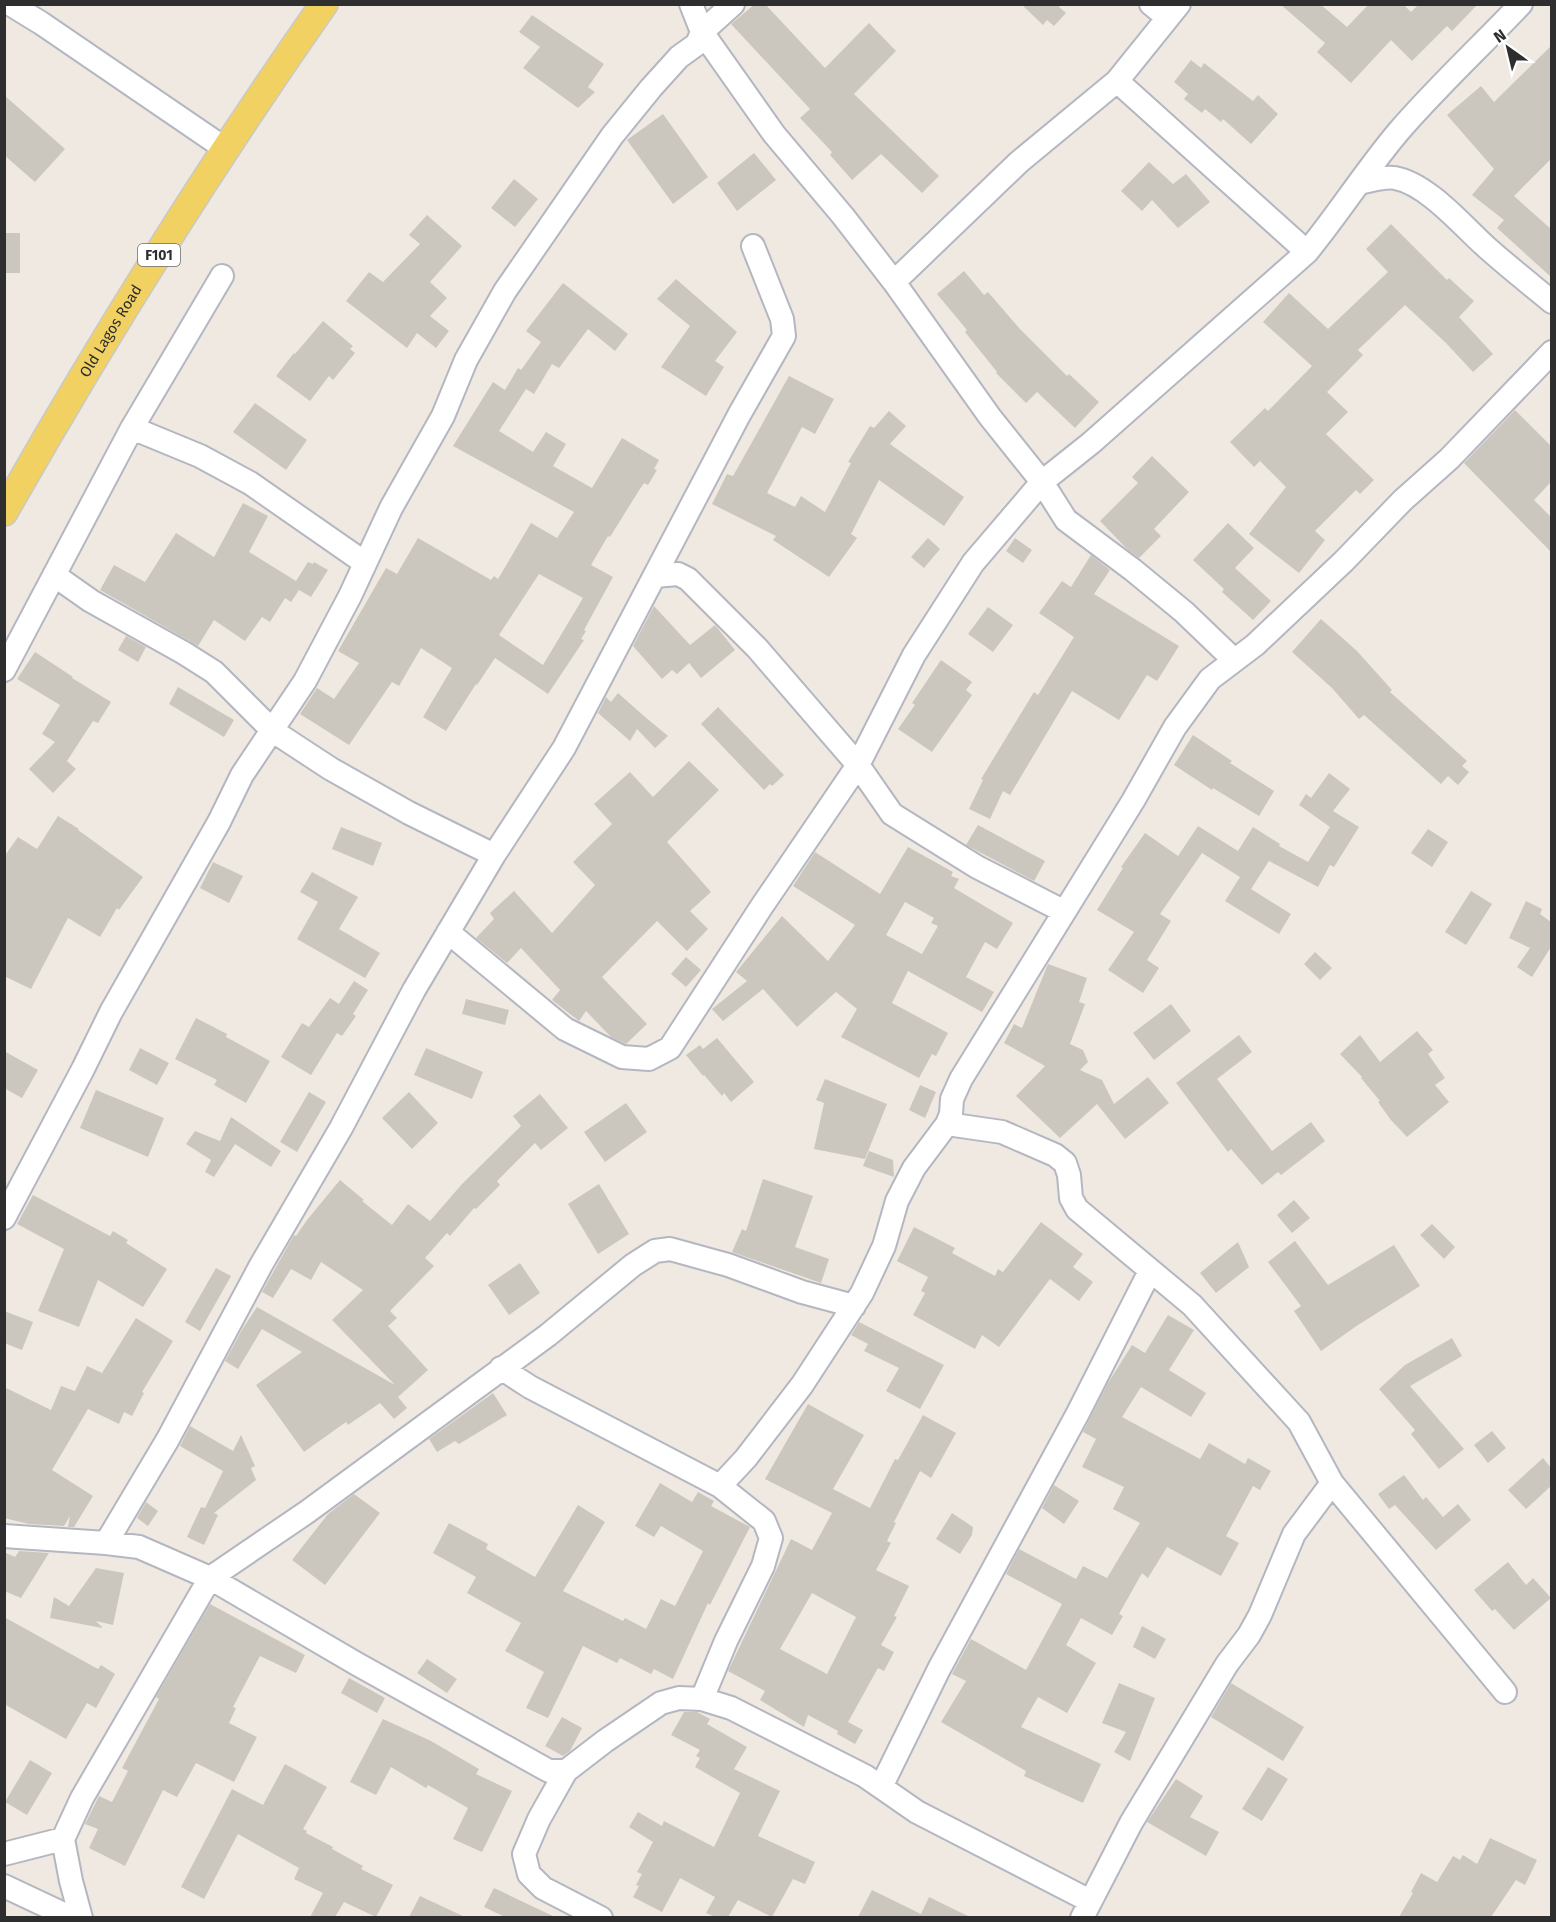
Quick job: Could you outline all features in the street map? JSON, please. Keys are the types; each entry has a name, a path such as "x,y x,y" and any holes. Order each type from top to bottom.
{"main road":[{"name":"Old Lagos Road","path":"4,512 99,348 324,4"}],"street":[{"path":"10,4 227,150"},
{"path":"692,4 702,32 774,134 843,216 894,282 990,417 1042,482 1066,520 1184,612 1233,660"},
{"path":"4,1218 111,1012 219,822 242,775 305,681 391,508 443,416 466,360 505,291 612,136 651,88 680,57 697,44 702,32 733,4"},
{"path":"448,932 565,1029 622,1057 649,1059 670,1048 682,1033 762,906 858,765 914,655 974,563 1042,482 1091,443 1307,252 1399,131 1521,4"},
{"path":"894,282 1019,162 1117,81 1166,9"},
{"path":"1117,81 1307,252"},
{"path":"1359,183 1383,178 1397,178 1416,187 1443,206 1484,245 1551,302"},
{"path":"106,1543 168,1439 255,1275 341,1128 414,990 494,855 564,748 739,415 784,336 782,319 753,246"},
{"path":"4,670 132,428 222,276"},
{"path":"720,1486 746,1458 802,1385 862,1293 884,1246 897,1201 914,1168 947,1124 951,1114 952,1099 961,1079 1133,801 1175,727 1210,679 1255,645 1344,561 1403,500 1449,459 1551,352"},
{"path":"132,428 200,456 250,483 365,563"},
{"path":"655,576 678,574 688,579 757,648 858,765 892,814 977,867 1063,911"},
{"path":"54,576 91,601 184,652 214,672 273,731 340,775 409,813 494,855"},
{"path":"947,1124 1002,1132 1055,1155 1065,1164 1069,1175 1071,1198 1077,1209 1192,1305 1299,1422 1332,1483 1505,1692"},
{"path":"81,1917 70,1881 63,1839 82,1798 210,1578 307,1512 548,1335 633,1265 655,1251 670,1249 728,1265 802,1292 854,1306"},
{"path":"881,1787 939,1669 1078,1413 1150,1271"},
{"path":"501,1368 530,1387 720,1486 764,1521 771,1538 763,1566 726,1641 702,1699"},
{"path":"601,1917 543,1887 529,1874 524,1854 539,1819 566,1771 661,1703 679,1698 702,1699 731,1708 865,1776 917,1812 1086,1909 1131,1823 1227,1664 1249,1635 1260,1615 1294,1534 1332,1483"},
{"path":"4,1536 139,1547 210,1578 357,1664 549,1771 566,1771"},
{"path":"4,1854 63,1839"},
{"path":"4,1886 72,1917"}],"building":[{"path":"755,4 765,4 825,68 869,23 896,51 854,94 939,176 922,193 881,154 852,180 830,155 832,152 800,118 810,109 731,24"},
{"path":"1021,4 1061,4 1059,7 1066,13 1054,26 1047,20 1043,25"},
{"path":"1280,4 1320,4 1347,27 1369,4 1403,4 1411,12 1419,4 1478,4 1452,31 1447,26 1412,61 1391,40 1351,83 1317,52 1325,43"},
{"path":"532,15 604,64 588,87 595,92 578,108 523,68 540,47 519,32"},
{"path":"1551,46 1551,159 1514,196 1551,229 1551,277 1497,228 1504,220 1472,195 1494,169 1447,115 1481,86 1494,102"},
{"path":"1191,60 1201,68 1204,63 1253,101 1258,95 1278,114 1251,144 1223,119 1221,122 1205,109 1202,113 1184,99 1188,94 1174,82"},
{"path":"4,95 65,149 35,182 4,155"},
{"path":"663,114 708,177 673,204 627,140"},
{"path":"754,153 776,180 737,211 717,183"},
{"path":"1149,162 1173,184 1186,174 1210,202 1178,228 1152,200 1142,211 1121,191"},
{"path":"514,179 538,199 515,227 491,208"},
{"path":"427,215 462,246 430,282 447,298 430,316 449,331 436,348 417,333 407,348 346,301 369,272 383,282 420,244 409,235"},
{"path":"1391,224 1447,280 1449,278 1474,301 1459,317 1493,354 1473,372 1405,305 1358,350 1363,355 1327,392 1348,412 1326,434 1374,480 1360,494 1356,490 1315,531 1325,540 1299,573 1249,534 1286,487 1260,461 1254,467 1230,442 1265,408 1268,411 1312,366 1263,322 1289,293 1328,329 1388,272 1366,249"},
{"path":"4,233 20,233 20,273 4,273"},
{"path":"964,271 984,295 988,292 1019,328 1067,376 1069,374 1099,402 1075,428 1037,392 1026,403 996,373 965,332 967,330 937,294"},
{"path":"676,279 737,332 715,361 724,367 706,396 661,367 690,326 657,299"},
{"path":"563,283 628,334 615,351 588,329 559,368 552,364 534,394 526,389 499,431 533,452 546,432 566,444 553,466 592,488 622,438 659,460 654,469 657,470 648,485 644,483 591,565 613,577 584,630 586,631 581,639 584,640 548,694 495,658 446,731 423,717 452,668 421,648 399,686 392,682 349,745 300,714 317,688 334,699 359,663 338,651 386,568 397,574 418,538 491,580 494,576 498,579 531,523 557,538 574,512 453,446 493,382 505,390 518,368 521,370 541,342 526,331","holes":["539,574 583,598 543,665 499,635"]},
{"path":"323,321 353,346 350,349 355,353 333,380 329,376 310,401 276,376"},
{"path":"789,376 834,399 815,434 802,427 767,493 795,507 801,496 825,512 851,463 848,462 870,426 874,428 889,411 906,426 890,444 964,497 944,526 879,480 851,534 857,538 829,577 773,540 776,536 712,504 727,474 733,476"},
{"path":"255,403 307,440 286,470 233,432"},
{"path":"1515,410 1551,446 1551,482 1534,500 1551,517 1551,552 1464,463"},
{"path":"1152,456 1189,492 1154,529 1161,536 1139,558 1100,521 1138,483 1132,477"},
{"path":"243,503 268,516 249,552 296,581 308,562 313,564 314,562 328,570 311,597 299,590 291,602 285,598 270,622 262,617 245,641 214,620 198,646 100,590 114,565 145,582 176,533 214,557"},
{"path":"1228,523 1254,548 1235,568 1271,601 1253,620 1222,592 1224,589 1193,560"},
{"path":"928,538 940,549 924,568 911,557"},
{"path":"1015,538 1032,550 1023,563 1006,551"},
{"path":"1091,555 1110,570 1094,594 1179,646 1157,681 1147,675 1119,720 1072,691 1010,795 1003,791 990,819 969,809 983,780 981,779 1034,692 1038,695 1074,637 1039,613 1062,581 1071,587"},
{"path":"654,606 690,645 715,625 735,650 701,678 689,663 677,674 672,670 662,679 633,646"},
{"path":"988,607 1013,625 993,652 968,634"},
{"path":"1321,619 1357,651 1392,690 1390,692 1467,761 1462,766 1469,772 1458,785 1448,776 1441,784 1364,715 1359,719 1332,688 1292,652"},
{"path":"126,636 146,647 138,662 118,650"},
{"path":"35,652 111,702 98,723 93,721 67,761 76,769 53,793 29,769 55,742 42,734 60,705 17,679"},
{"path":"941,660 972,682 966,690 972,695 932,752 898,729 915,705 912,703"},
{"path":"178,687 234,720 224,737 169,704"},
{"path":"618,693 668,736 655,748 637,729 630,741 598,713 606,697 611,702"},
{"path":"718,707 784,775 772,786 770,784 764,790 701,724"},
{"path":"1193,735 1232,761 1230,763 1274,791 1259,816 1213,788 1212,790 1174,765"},
{"path":"689,761 719,790 667,842 711,892 690,911 708,929 687,951 657,921 602,977 647,1024 626,1044 611,1037 586,1011 579,1021 552,1000 560,990 521,948 507,963 476,938 494,919 490,913 514,891 552,933 595,885 573,862 612,824 594,804 630,772 653,797"},
{"path":"1329,773 1350,789 1333,811 1359,827 1334,867 1330,865 1318,887 1269,861 1251,889 1291,914 1279,934 1225,901 1240,877 1202,853 1160,914 1171,921 1147,960 1159,968 1143,993 1108,970 1134,932 1097,910 1123,868 1121,867 1145,833 1178,856 1198,826 1238,851 1253,827 1280,844 1279,846 1308,862 1330,827 1299,805 1306,794 1311,798"},
{"path":"58,816 143,877 119,910 117,908 100,937 68,918 31,989 4,976 4,857 18,837 37,849"},
{"path":"978,825 1045,861 1034,881 966,845"},
{"path":"341,827 382,843 373,866 332,849"},
{"path":"1428,829 1448,842 1432,867 1411,853"},
{"path":"908,847 953,872 951,876 959,879 954,888 1013,923 997,949 985,942 966,977 994,992 982,1012 908,971 892,1003 948,1033 936,1056 932,1054 919,1078 841,1037 857,1009 836,992 797,1027 763,989 723,1021 712,1009 747,981 736,972 782,916 828,961 855,925 793,886 815,852 880,894","holes":["905,902 934,918 931,923 938,926 922,954 886,935"]},
{"path":"213,862 243,876 229,903 200,888"},
{"path":"312,872 358,897 339,929 380,953 365,978 297,939 318,902 300,892"},
{"path":"1471,891 1492,904 1466,945 1445,932"},
{"path":"1526,901 1542,909 1540,914 1551,922 1551,947 1532,977 1517,967 1530,948 1509,938"},
{"path":"1315,952 1332,968 1320,980 1304,964"},
{"path":"686,957 701,970 686,987 671,974"},
{"path":"1048,964 1087,978 1079,1002 1085,1004 1070,1044 1083,1050 1088,1062 1080,1070 1102,1080 1114,1104 1148,1077 1169,1103 1125,1139 1097,1104 1060,1138 1016,1096 1045,1066 1004,1043 1014,1024 1022,1028"},
{"path":"354,981 368,990 353,1014 356,1016 342,1036 337,1033 311,1075 281,1057 302,1023 309,1027 330,998 339,1004"},
{"path":"466,999 509,1010 505,1025 462,1014"},
{"path":"1171,1004 1191,1031 1154,1060 1133,1033"},
{"path":"196,1018 270,1061 246,1103 214,1085 217,1080 175,1059"},
{"path":"1417,1031 1433,1050 1428,1054 1445,1078 1435,1085 1449,1102 1407,1137 1390,1119 1362,1077 1340,1054 1360,1035 1380,1062"},
{"path":"1239,1035 1252,1052 1217,1079 1272,1151 1311,1122 1325,1141 1281,1175 1278,1172 1262,1185 1231,1149 1228,1152 1176,1083"},
{"path":"717,1038 754,1082 731,1102 724,1093 722,1096 686,1055 700,1045 703,1049"},
{"path":"140,1048 169,1063 157,1085 129,1070"},
{"path":"426,1048 483,1072 472,1099 414,1075"},
{"path":"4,1051 38,1070 22,1098 4,1088"},
{"path":"825,1079 887,1104 865,1159 814,1149 824,1103 816,1100"},
{"path":"920,1085 936,1092 925,1118 909,1110"},
{"path":"96,1090 164,1118 148,1157 80,1128"},
{"path":"309,1092 326,1102 297,1152 280,1142"},
{"path":"409,1092 438,1123 412,1149 382,1118"},
{"path":"540,1094 568,1128 541,1150 535,1143 497,1181 500,1185 476,1209 474,1208 450,1236 447,1233 425,1258 434,1266 390,1311 397,1318 388,1326 428,1370 398,1397 407,1408 394,1419 380,1403 348,1425 346,1422 304,1452 256,1385 302,1352 262,1329 238,1369 225,1361 257,1307 395,1385 332,1320 363,1290 321,1262 311,1280 291,1269 273,1298 262,1292 294,1235 296,1236 340,1180 392,1225 408,1204 430,1221 462,1184 521,1126 513,1116"},
{"path":"626,1103 647,1132 605,1162 584,1132"},
{"path":"231,1117 281,1151 271,1167 235,1144 214,1177 205,1172 211,1160 186,1144 195,1131 220,1141"},
{"path":"869,1151 893,1160 894,1177 863,1166"},
{"path":"763,1179 813,1196 795,1247 829,1259 821,1283 732,1252 742,1229 746,1231"},
{"path":"599,1184 629,1234 598,1254 568,1204"},
{"path":"33,1195 110,1236 113,1231 128,1240 126,1243 167,1269 143,1307 98,1280 79,1327 38,1311 64,1249 17,1224"},
{"path":"1294,1200 1310,1218 1292,1233 1277,1215"},
{"path":"1041,1222 1083,1254 1073,1267 1093,1282 1079,1301 1050,1279 999,1347 982,1335 975,1349 913,1315 925,1293 921,1291 928,1277 897,1261 914,1227 955,1248 952,1253 995,1276 998,1269 1003,1272"},
{"path":"1432,1224 1455,1247 1444,1259 1420,1235"},
{"path":"1295,1241 1328,1285 1394,1245 1420,1286 1321,1351 1294,1311 1301,1306 1268,1262"},
{"path":"1238,1242 1249,1267 1216,1293 1200,1273"},
{"path":"520,1263 540,1293 509,1315 488,1285"},
{"path":"216,1268 231,1276 200,1331 185,1322"},
{"path":"4,1311 33,1322 22,1350 4,1343"},
{"path":"1168,1315 1194,1330 1169,1370 1206,1393 1191,1417 1141,1387 1122,1417 1200,1459 1209,1443 1245,1464 1248,1458 1271,1471 1260,1490 1253,1486 1226,1536 1239,1543 1221,1576 1167,1547 1148,1578 1142,1573 1119,1614 1123,1616 1112,1635 1081,1618 1066,1645 1096,1663 1067,1713 1038,1697 1021,1727 1101,1764 1083,1803 1024,1776 1026,1771 941,1722 966,1681 952,1674 971,1639 1026,1670 1062,1604 1006,1574 1019,1549 1076,1579 1083,1566 1107,1578 1140,1523 1113,1509 1124,1487 1082,1467 1096,1439 1083,1432 1108,1383 1132,1345 1145,1353"},
{"path":"136,1318 173,1341 142,1392 144,1393 132,1416 124,1412 119,1424 88,1409 52,1470 93,1496 74,1527 68,1527 70,1516 64,1526 29,1524 4,1518 4,1387 51,1410 61,1386 75,1391 87,1366 102,1373"},
{"path":"859,1322 944,1365 920,1409 886,1391 899,1368 864,1351 868,1344 851,1335"},
{"path":"1452,1338 1462,1356 1410,1386 1464,1449 1439,1469 1411,1434 1415,1430 1379,1389 1405,1365"},
{"path":"493,1393 507,1415 459,1444 455,1441 437,1452 429,1439"},
{"path":"808,1404 864,1435 833,1489 870,1508 895,1459 898,1460 923,1415 956,1433 931,1478 920,1471 894,1522 896,1523 887,1541 891,1543 876,1570 909,1586 894,1616 897,1617 881,1645 894,1652 884,1671 878,1668 848,1722 863,1730 855,1744 837,1734 838,1731 808,1715 804,1727 760,1700 765,1691 728,1671 791,1539 812,1550 832,1513 765,1479","holes":["812,1593 856,1617 827,1674 780,1649"]},
{"path":"190,1426 233,1451 241,1435 255,1466 251,1468 256,1480 214,1513 218,1515 204,1545 187,1537 201,1507 205,1508 223,1471 180,1446"},
{"path":"1492,1431 1506,1448 1488,1463 1474,1445"},
{"path":"1543,1458 1551,1468 1551,1486 1526,1509 1508,1490"},
{"path":"1404,1475 1423,1500 1426,1497 1443,1517 1458,1504 1471,1520 1436,1550 1395,1505 1389,1509 1378,1494"},
{"path":"660,1483 692,1502 698,1492 714,1501 711,1506 750,1527 710,1605 708,1603 673,1679 654,1669 651,1674 620,1658 617,1663 583,1646 548,1718 526,1708 544,1672 505,1651 521,1623 467,1593 476,1577 433,1553 449,1523 488,1544 486,1549 535,1577 578,1505 605,1522 563,1591 623,1621 625,1618 646,1629 661,1599 675,1606 703,1551 661,1526 654,1537 635,1526"},
{"path":"1054,1485 1079,1501 1064,1524 1042,1508"},
{"path":"354,1494 380,1513 325,1585 292,1560 328,1514"},
{"path":"146,1502 158,1511 148,1526 137,1518"},
{"path":"952,1513 973,1527 972,1535 960,1554 936,1539"},
{"path":"19,1551 49,1553 21,1598 4,1591 4,1552 15,1557"},
{"path":"1508,1562 1526,1585 1533,1578 1551,1598 1514,1630 1495,1609 1492,1611 1474,1590"},
{"path":"96,1568 124,1573 113,1625 96,1621 102,1628 50,1618 54,1597 69,1606"},
{"path":"210,1604 305,1655 296,1673 260,1656 233,1707 236,1708 229,1723 257,1737 234,1782 196,1763 177,1797 163,1790 125,1866 89,1848 98,1829 85,1824 99,1796 112,1802 128,1771 122,1768 159,1699 156,1697"},
{"path":"4,1617 98,1669 101,1665 115,1674 96,1708 87,1703 66,1739 4,1704"},
{"path":"1142,1626 1166,1639 1155,1659 1133,1647"},
{"path":"427,1659 457,1679 447,1693 417,1673"},
{"path":"349,1678 385,1698 377,1713 341,1693"},
{"path":"1119,1683 1155,1698 1130,1761 1114,1752 1126,1732 1102,1723"},
{"path":"1231,1683 1304,1727 1283,1761 1211,1717"},
{"path":"684,1712 697,1712 710,1719 707,1724 747,1747 734,1769 780,1791 758,1836 815,1862 805,1884 793,1879 772,1917 738,1900 728,1917 715,1917 706,1913 715,1897 680,1878 662,1912 633,1897 642,1874 637,1872 653,1842 629,1827 638,1812 662,1826 664,1821 714,1847 740,1793 695,1767 700,1758 696,1756 700,1750 671,1735"},
{"path":"562,1717 582,1728 570,1751 563,1756 545,1746"},
{"path":"383,1719 431,1741 479,1769 476,1774 512,1791 482,1852 453,1839 468,1808 428,1785 426,1788 391,1767 376,1795 350,1782"},
{"path":"30,1760 52,1773 27,1815 5,1802"},
{"path":"285,1764 327,1787 303,1829 307,1831 306,1833 363,1866 361,1869 393,1885 376,1917 344,1902 335,1917 310,1917 323,1893 294,1879 299,1868 238,1834 204,1899 181,1887 232,1789 263,1805"},
{"path":"1268,1767 1288,1779 1262,1821 1242,1809"},
{"path":"1176,1779 1203,1796 1190,1817 1219,1832 1206,1856 1147,1822"},
{"path":"1490,1838 1537,1860 1525,1885 1516,1880 1491,1917 1399,1917 1421,1873 1437,1882 1453,1856 1460,1860 1463,1855 1477,1864"},
{"path":"494,1888 555,1917 505,1917 484,1907"},
{"path":"872,1890 921,1914 929,1897 970,1917 858,1917"},
{"path":"420,1896 465,1917 409,1917"}]}
